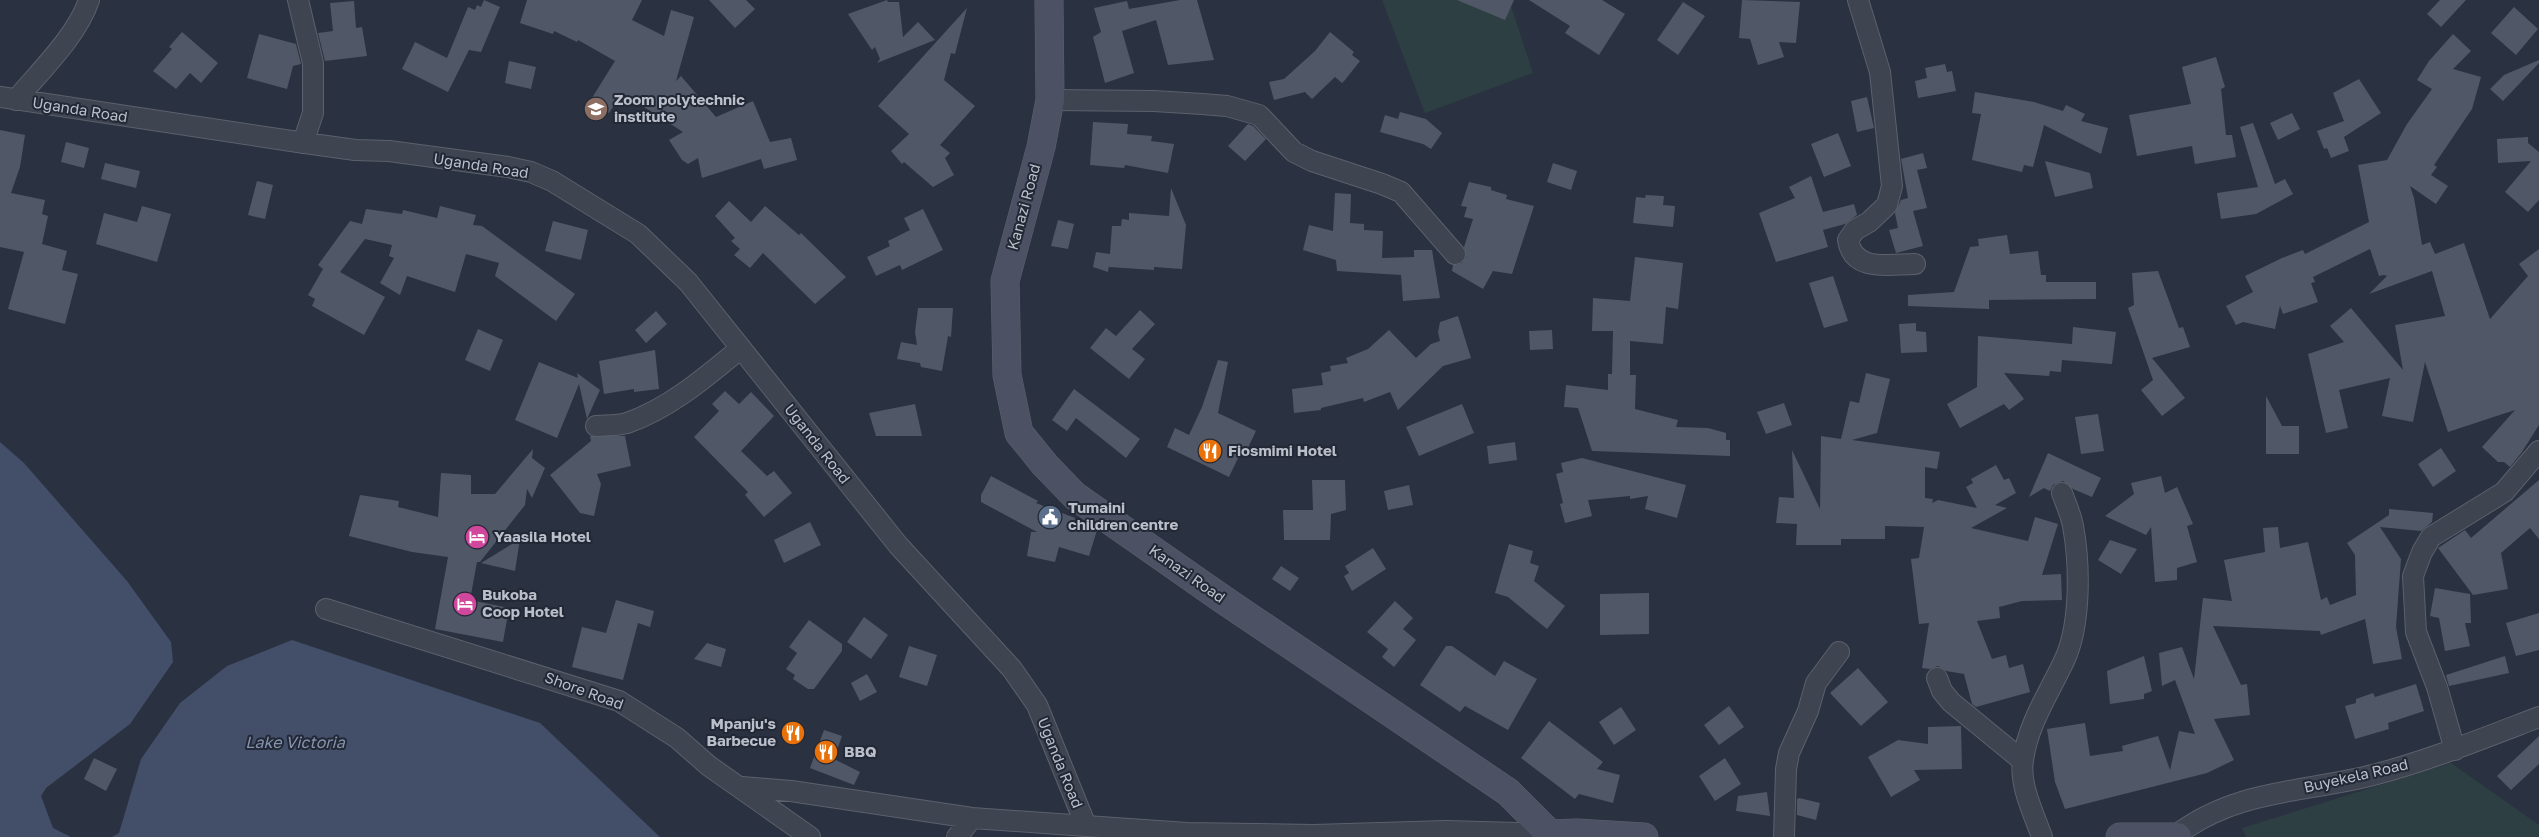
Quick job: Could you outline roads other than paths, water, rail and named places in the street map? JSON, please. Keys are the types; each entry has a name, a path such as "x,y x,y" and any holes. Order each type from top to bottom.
{"main road":[{"name":"Kanazi Road","path":"1049,0 1050,100 1041,146 1005,281 1007,375 1019,433 1044,465 1075,496 1221,598 1508,792 1550,834"},
{"name":"Uganda Road","path":"1550,834 1577,833 1644,837"},
{"path":"2120,837 2176,837"}],"street":[{"path":"8,99 62,46 89,0"},
{"path":"298,0 313,63 313,113 303,143"},
{"path":"1858,0 1880,72 1892,186 1887,205 1869,222 1855,230 1848,240 1850,250 1856,259 1869,263 1883,265 1915,264"},
{"name":"Uganda Road","path":"8,99 303,143 355,150 388,151 508,167 531,172 552,181 638,234 688,282 898,545 1012,669 1037,705 1086,826 1206,833 1314,835 1446,831 1550,834"},
{"path":"1050,100 1154,101 1202,104 1227,106 1259,115 1294,152 1312,161 1401,192 1455,254"},
{"path":"596,426 626,423 654,410 713,371 741,348"},
{"path":"2455,750 2437,687 2416,632 2413,576 2422,552 2431,537 2504,492 2539,451"},
{"path":"2042,837 2025,787 2022,761 2034,724 2065,660 2072,636 2077,594 2076,555 2073,524 2062,493"},
{"name":"Shore Road","path":"326,609 619,701 677,738 709,766 742,787 810,837"},
{"path":"1784,837 1786,769 1789,753 1808,712 1816,683 1839,652"},
{"path":"1937,678 1942,691 1951,702 2022,761"},
{"name":"Buyekela Road","path":"2176,837 2209,813 2250,798 2372,775 2455,750 2539,717"},
{"path":"742,787 791,791 972,818 1086,826"},
{"path":"957,837 972,818"}],"water":[{"path":"0,442 24,463 127,581 171,642 173,662 130,724 46,788 41,796 53,828 71,837 0,837"},
{"name":"Lake Victoria","path":"292,640 540,723 660,837 112,837 119,833 141,759 180,703 227,666"}],"place":[{"name":"Zoom polytechnic institute","path":"596,109"},
{"name":"Fiosmimi Hotel","path":"1210,451"},
{"name":"Tumaini children centre","path":"1050,517"},
{"name":"Yaasila Hotel","path":"477,537"},
{"name":"Bukoba Coop Hotel","path":"465,604"},
{"name":"Mpanju's Barbecue","path":"793,733"},
{"name":"BBQ","path":"826,752"}]}
